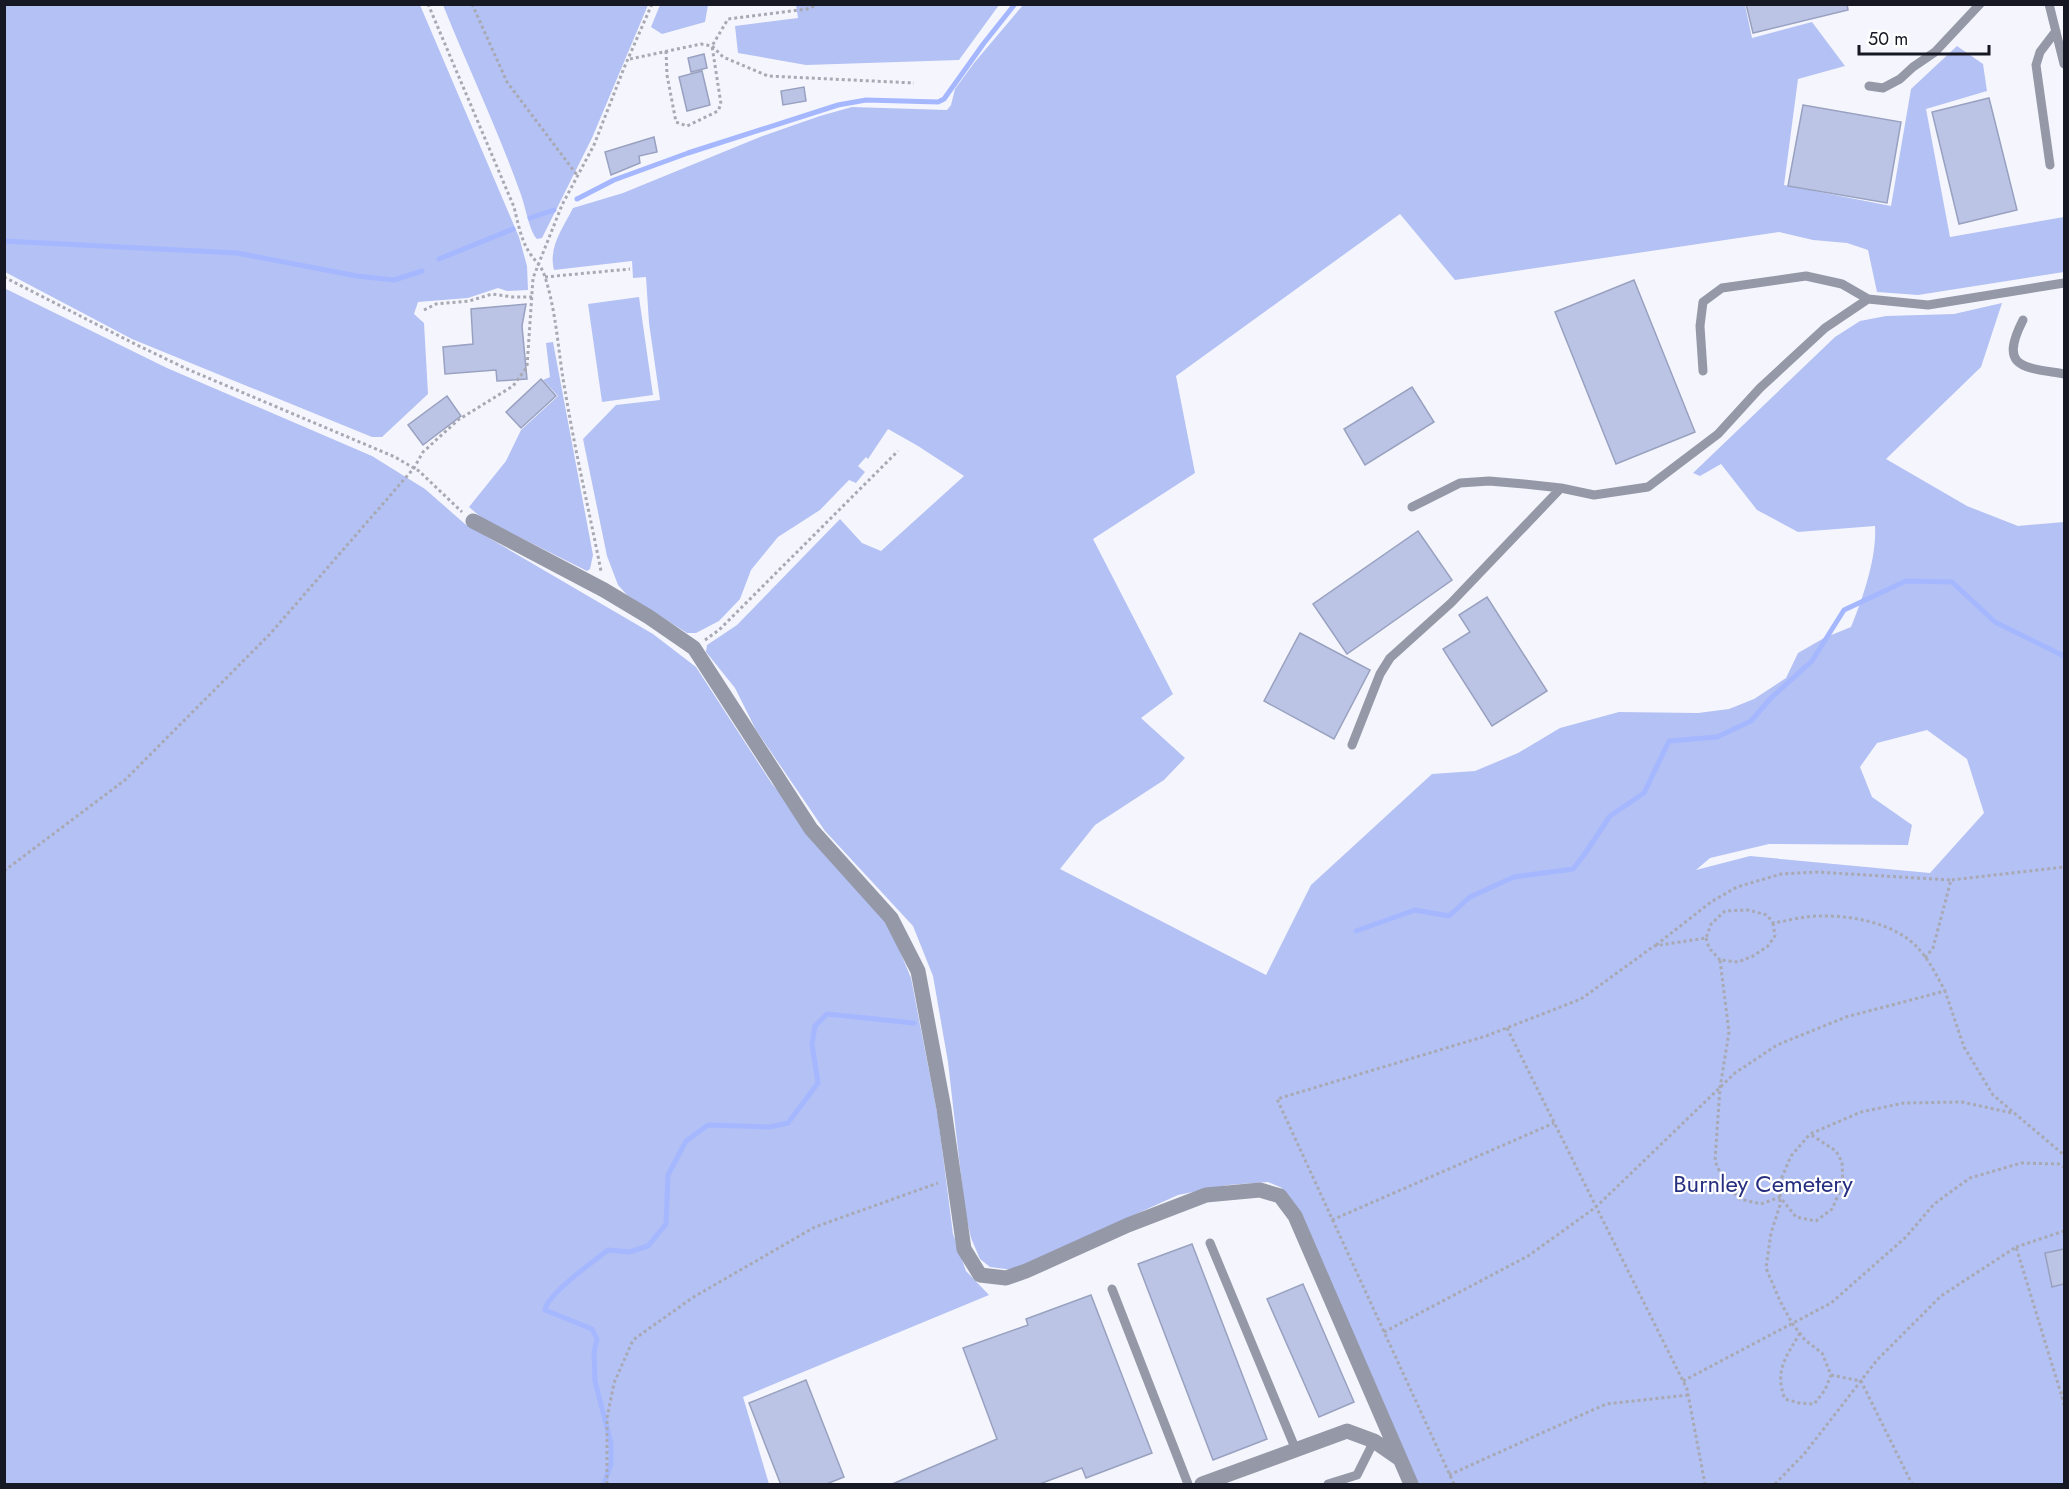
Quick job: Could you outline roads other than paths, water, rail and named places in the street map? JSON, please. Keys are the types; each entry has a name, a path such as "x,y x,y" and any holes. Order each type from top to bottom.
{"street":[{"path":"473,521 604,590 650,617 694,648 811,829 891,918 918,971 944,1109 964,1248 980,1275 1006,1278 1026,1271 1128,1225 1206,1195 1260,1190 1280,1196 1295,1216 1411,1485"},
{"path":"1202,1485 1347,1431 1374,1441 1400,1459"}],"lane":[{"path":"1869,86 1883,88 1900,79 1935,52 1980,4"},
{"path":"2049,4 2064,64"},
{"path":"2050,165 2036,65 2040,52 2056,31"},
{"path":"1703,371 1700,326 1703,302 1722,288 1806,276 1842,284 1868,299 1928,305 2064,283"},
{"path":"1413,507 1460,483 1489,481 1561,488 1594,495 1648,487 1718,434 1760,388 1825,328 1868,299"},
{"path":"2023,320 2013,341 2016,360 2026,367 2064,374"},
{"path":"1352,745 1380,674 1390,658 1451,603 1561,488"},
{"path":"1210,1244 1296,1450"},
{"path":"1112,1289 1188,1485"},
{"path":"1328,1485 1357,1475 1374,1441"}],"waterway":[{"path":"577,199 614,180 688,153 838,105 866,100 938,102 944,99 1015,4"},
{"path":"530,218 554,210"},
{"path":"439,259 513,229"},
{"path":"4,241 237,253 357,276 394,280 422,271"},
{"path":"1356,931 1415,910 1449,916 1470,897 1514,877 1573,869 1610,816 1644,793 1669,741 1717,737 1751,721 1771,698 1812,661 1844,610 1906,581 1952,582 1995,622 2064,656"},
{"path":"604,1484 611,1464 611,1443 595,1381 594,1352 597,1339 592,1329 545,1310 548,1303 572,1278 608,1250 629,1252 648,1246 666,1224 668,1175 686,1141 708,1125 769,1127 788,1123 818,1083 812,1044 815,1026 827,1014 914,1023"}],"park label":[{"name":"Burnley Cemetery","path":"1763,1183"}]}
